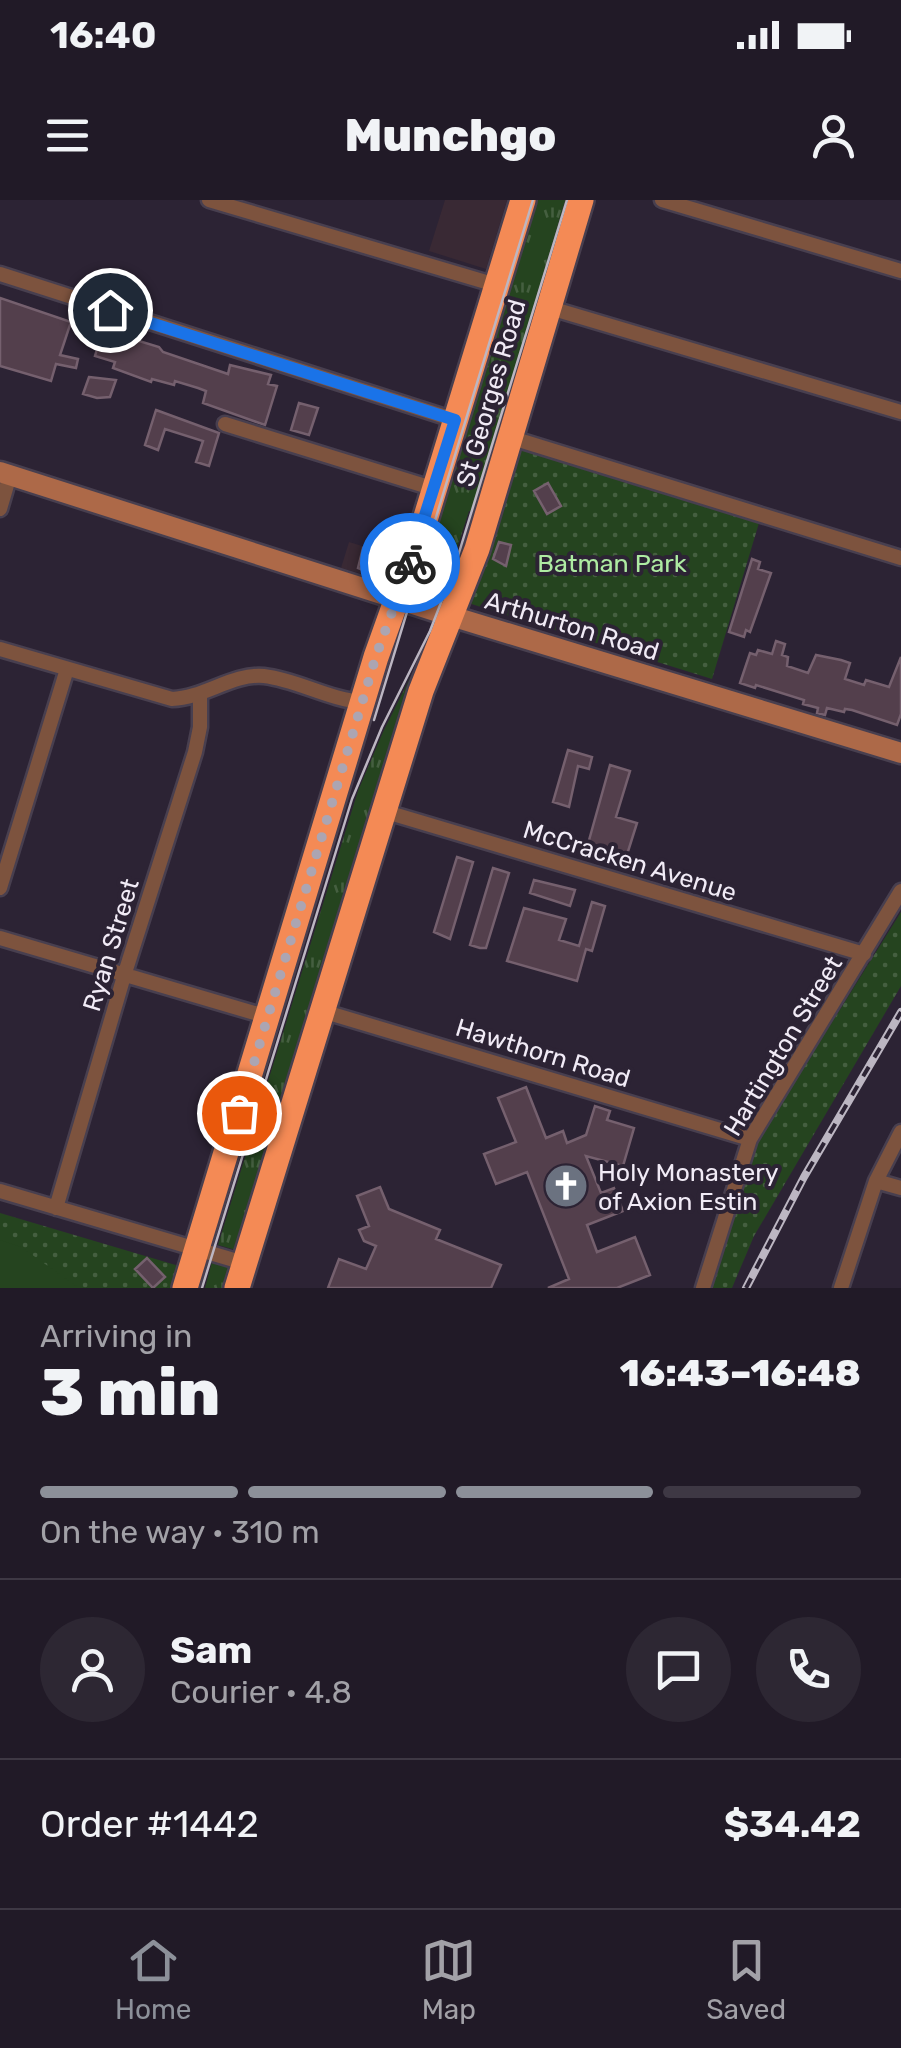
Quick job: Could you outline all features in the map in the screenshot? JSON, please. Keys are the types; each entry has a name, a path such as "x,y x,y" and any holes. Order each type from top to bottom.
{"highway":[{"name":"St Georges Road","path":"186,1288 522,200"},
{"name":"St Georges Road","path":"241,1276 427,673 477,549 581,200"}],"street":[{"path":"209,200 496,285"},
{"path":"662,200 901,272"},
{"path":"0,274 455,420"},
{"path":"548,307 901,412"},
{"path":"225,424 434,489"},
{"path":"509,437 901,558"},
{"path":"0,509 5,474"},
{"name":"Arthurton Road","path":"5,474 901,753"},
{"path":"0,649 172,699 200,696 246,677 265,676 364,702"},
{"path":"0,888 66,669"},
{"name":"Ryan Street","path":"56,1208 195,752 200,696"},
{"name":"McCracken Avenue","path":"383,811 864,954"},
{"name":"Hartington Street","path":"703,1288 750,1139 901,892"},
{"path":"0,938 268,1017"},
{"name":"Hawthorn Road","path":"322,1011 750,1139"},
{"path":"842,1288 876,1181 901,1132"},
{"path":"876,1181 901,1188"},
{"path":"0,1191 198,1249 241,1276"}],"shaded area":[{"path":"445,200 507,200 486,269 429,251"},
{"path":"349,542 399,557 393,578 387,581 341,568"}],"green space":[{"path":"536,200 573,200 478,513 469,511 444,589 421,582"},
{"name":"Batman Park","path":"516,448 759,523 712,679 465,602"},
{"path":"427,644 243,1252 218,1245 250,1141 255,1142 270,1093 265,1091 358,791"},
{"path":"901,912 901,986 754,1236 732,1288 711,1288 759,1139"},
{"path":"0,1213 179,1266 173,1288 0,1288"},
{"path":"0,1240 21,1247 79,1288 0,1288"},
{"path":"212,1262 237,1271 232,1288 205,1288"}],"building":[{"path":"0,298 71,322 60,355 78,359 76,368 56,364 51,381 0,366"},
{"path":"103,330 228,374 230,365 271,375 268,384 277,386 265,425 203,403 206,391 198,388 175,381 174,385 152,379 151,382 113,368 115,362 95,356"},
{"path":"89,377 116,380 110,397 83,394"},
{"path":"299,403 318,408 309,435 291,430"},
{"path":"156,410 219,433 209,466 196,462 203,441 165,429 158,450 145,445"},
{"path":"548,483 561,506 547,514 534,491"},
{"path":"499,542 511,545 506,566 493,559"},
{"path":"363,548 395,557 386,580 358,568"},
{"path":"752,559 760,562 758,569 771,573 750,632 746,630 744,637 729,632"},
{"path":"776,641 785,644 782,655 788,657 787,666 808,673 816,655 841,660 850,663 845,679 864,685 866,680 889,687 901,657 901,714 897,725 852,710 827,708 825,715 817,713 818,708 803,704 804,700 740,683 750,653 756,655 758,650 772,654"},
{"path":"568,750 592,757 589,769 578,766 569,807 553,802"},
{"path":"610,765 630,771 616,817 637,823 625,861 586,851"},
{"path":"457,857 473,862 450,939 434,932"},
{"path":"493,868 509,873 486,948 480,948 470,945"},
{"path":"534,880 575,890 570,906 530,893"},
{"path":"592,902 605,906 592,951 586,949 577,981 507,961 524,908 566,919 559,940 579,946"},
{"name":"Holy Monastery of Axion Estin","path":"526,1087 546,1138 563,1131 567,1143 586,1135 595,1106 610,1111 607,1120 634,1128 623,1166 586,1156 601,1193 614,1188 623,1211 587,1225 597,1252 635,1237 650,1275 617,1288 548,1288 569,1279 527,1172 496,1184 484,1154 516,1142 498,1098"},
{"path":"380,1187 389,1209 440,1230 436,1239 501,1265 491,1288 328,1288 339,1259 366,1269 376,1246 364,1241 359,1230 369,1226 357,1196"},
{"path":"147,1258 165,1277 153,1288 135,1269"}],"tram line":[{"path":"374,720 533,200"},
{"path":"202,1288 352,799 382,727 430,631 454,569 567,200"}],"railway":[{"path":"746,1288 804,1177 901,1012"}],"way so far":[{"path":"239,1113 376,656 410,563"}],"place":[{"name":"Holy Monastery of Axion Estin","path":"566,1186"}],"route":[{"path":"110,310 455,420 410,563"}]}
